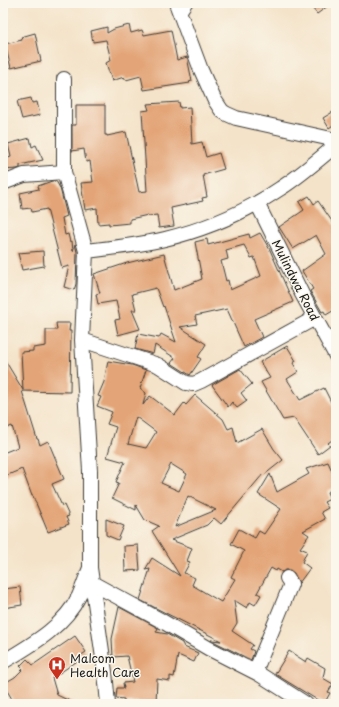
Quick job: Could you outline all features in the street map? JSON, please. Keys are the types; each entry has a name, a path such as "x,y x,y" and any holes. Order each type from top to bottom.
{"street":[{"path":"179,9 201,70 214,100 222,111 236,118 258,124 336,140"},
{"path":"64,79 64,172 86,252 82,340 90,471 90,568 94,584 106,672 108,704"},
{"path":"86,252 171,237 196,230 234,215 281,189 303,173 336,145"},
{"path":"3,183 24,176 64,172"},
{"name":"Mulindwa Road","path":"257,203 315,318 336,356"},
{"path":"82,340 158,365 186,383 194,384 315,318"},
{"path":"3,662 37,641 62,620 78,597 90,568"},
{"path":"255,672 290,584 287,578"},
{"path":"94,584 208,648 255,672 306,704"}],"lane":[{"path":"179,9 189,3"}],"building":[{"path":"308,3 332,3 317,14"},
{"path":"129,25 131,33 142,30 144,35 171,30 177,60 187,57 192,81 189,82 190,83 144,90 141,76 126,80 124,77 112,81 106,63 111,60 106,40 93,42 91,31 107,27 107,33 114,29"},
{"path":"35,33 41,61 11,68 5,44 22,40 21,37"},
{"path":"31,98 32,103 37,102 40,115 22,119 17,101"},
{"path":"179,102 180,108 190,107 192,144 202,142 206,157 219,153 224,169 203,175 207,197 202,198 203,201 171,208 174,226 159,228 157,215 148,215 130,219 130,223 109,225 109,223 98,224 97,208 85,210 81,183 93,182 90,161 86,162 84,149 72,151 72,125 76,125 76,105 105,105 105,135 107,136 126,132 139,192 147,191 142,111 149,110 147,104"},
{"path":"336,110 336,123 329,128 323,118"},
{"path":"30,138 32,147 36,145 43,160 20,165 20,168 17,169 3,170 3,160 11,157 8,144"},
{"path":"56,181 60,188 67,216 62,218 65,235 68,234 70,242 72,241 73,251 75,244 77,252 76,284 74,290 64,287 69,266 62,268 47,209 32,212 31,208 22,209 20,193 39,189 38,186"},
{"path":"309,196 314,204 318,201 336,227 336,309 326,315 324,311 322,312 310,291 313,289 302,271 326,254 316,235 293,249 279,227 304,210 299,202"},
{"path":"260,233 270,250 293,302 254,319 262,337 244,347 227,309 195,316 197,324 180,327 206,344 198,357 201,359 190,375 171,363 175,358 155,345 153,354 135,349 138,334 159,338 161,334 176,342 164,306 163,307 156,288 132,294 136,310 132,310 140,329 118,335 115,320 120,319 116,301 98,304 96,294 100,293 94,274 127,263 164,254 174,290 202,279 195,242 207,239 208,245 249,234 250,238","holes":["244,245 251,258 254,257 261,276 230,290 221,261 228,259 226,250"]},
{"path":"43,251 44,266 22,270 18,253"},
{"path":"56,323 70,323 70,392 22,391 37,439 40,445 48,441 64,479 52,484 62,506 64,505 69,516 66,517 69,524 48,532 22,469 3,477 3,453 18,447 12,426 3,430 3,357 23,390 21,352 33,351 33,348 46,346 46,330 57,330"},
{"path":"287,346 296,361 293,363 298,372 287,379 300,400 324,388 336,412 336,437 328,443 330,445 318,454 294,418 283,420 261,382 270,378 260,362"},
{"path":"108,361 132,365 146,370 140,388 146,393 143,405 150,396 175,415 184,403 186,405 195,395 223,419 228,429 233,427 237,443 262,429 274,449 283,460 264,475 263,474 221,524 214,518 207,525 171,540 192,548 187,561 190,562 184,573 195,578 192,585 221,602 235,579 231,577 244,551 231,544 239,529 255,538 259,531 264,534 281,509 258,494 270,474 277,492 309,474 306,469 328,462 336,480 336,488 327,492 330,499 324,502 328,508 321,512 325,519 303,531 309,535 300,548 307,551 302,562 310,568 299,583 294,573 290,570 282,572 271,568 257,593 261,595 255,605 250,602 247,608 234,600 237,623 232,631 253,645 250,649 254,651 251,660 211,640 221,641 140,600 150,569 145,570 152,558 180,576 152,531 159,526 145,520 136,505 136,510 112,498 119,483 116,482 125,462 107,457 116,427 107,424 112,412 97,406 101,397 98,396 104,382","holes":["136,417 156,432 146,448 128,444","171,464 187,474 179,491 161,483","188,496 216,510 175,527"]},
{"path":"240,369 252,384 241,393 247,401 237,408 232,402 228,407 212,385"},
{"path":"106,519 124,526 118,540 106,535"},
{"path":"138,545 140,570 125,571 124,546"},
{"path":"20,587 22,605 3,608 3,589"},
{"path":"119,607 158,628 156,632 167,634 182,643 184,647 198,653 194,662 178,655 174,677 170,676 170,681 157,679 156,702 124,702 124,699 116,698 117,688 124,688 123,683 133,682 127,656 113,657 112,639"},
{"path":"75,636 86,652 77,658 79,660 52,678 57,695 76,704 15,704 3,684 15,677 23,669 20,666 27,659 33,665"},
{"path":"289,651 306,662 308,658 325,668 323,678 333,684 328,692 330,693 324,704 275,674"}],"place":[{"name":"Malcom Health Care","path":"57,680"}]}
